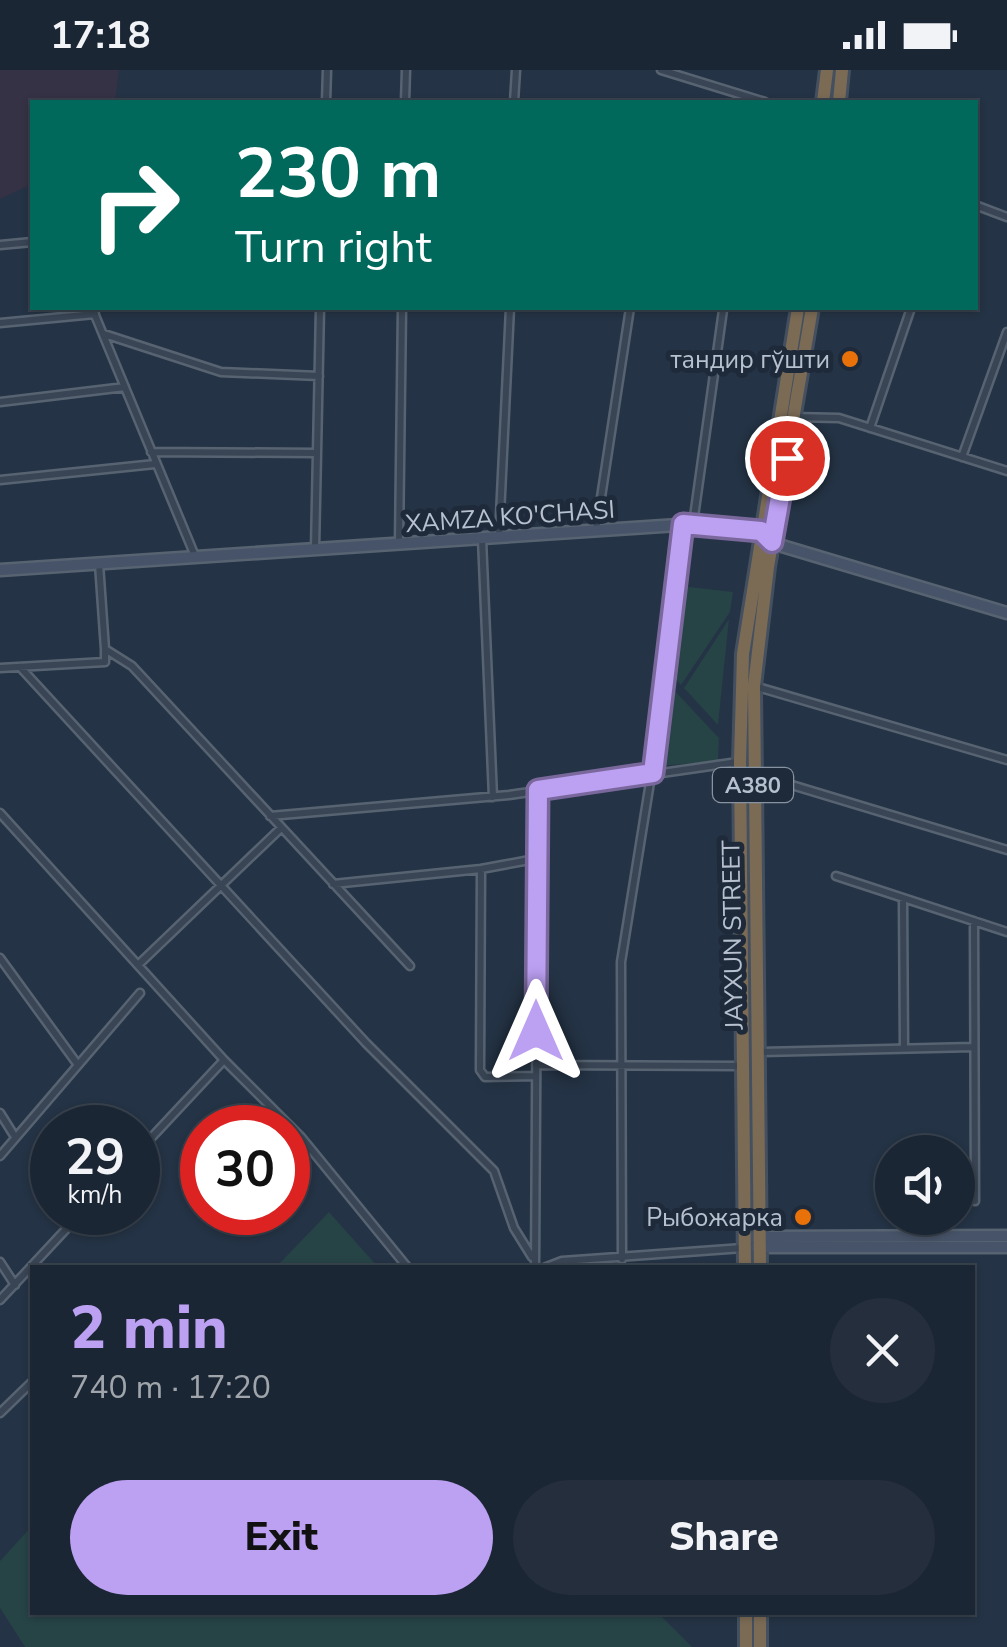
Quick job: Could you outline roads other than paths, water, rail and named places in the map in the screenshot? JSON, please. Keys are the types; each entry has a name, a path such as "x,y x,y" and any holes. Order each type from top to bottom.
{"highway":[{"path":"823,100 827,70"},
{"path":"838,100 842,70"},
{"name":"JAYXUN STREET","path":"745,1265 740,762 743,654 798,310"},
{"name":"JAYXUN STREET","path":"760,1265 754,686 772,542 812,310"},
{"path":"746,1615 746,1647"},
{"path":"760,1615 760,1647"}],"street":[{"path":"326,100 327,70"},
{"path":"406,70 406,100"},
{"path":"514,100 516,70"},
{"path":"662,70 760,100"},
{"path":"978,206 1007,217"},
{"path":"0,245 30,242"},
{"path":"315,549 320,310"},
{"path":"399,544 402,310"},
{"path":"499,538 510,310"},
{"path":"596,530 630,310"},
{"path":"622,1259 621,962 724,310"},
{"path":"870,428 910,310"},
{"path":"0,323 93,311 195,557"},
{"path":"962,456 1007,332"},
{"path":"103,334 220,372 319,376"},
{"path":"0,402 125,387"},
{"path":"794,417 839,418 1007,471"},
{"path":"150,452 317,452"},
{"path":"0,480 155,464"},
{"name":"XAMZA KO'CHASI","path":"0,570 688,524 761,531"},
{"path":"761,531 772,542 1007,613"},
{"path":"482,538 494,797"},
{"path":"0,668 105,662 99,563"},
{"path":"105,649 132,666 410,966"},
{"path":"20,667 220,886 494,1171 514,1228 532,1258"},
{"path":"754,686 1007,760"},
{"path":"270,816 494,797 740,762"},
{"path":"753,774 773,776 1007,850"},
{"path":"533,1265 538,790"},
{"path":"0,813 224,1060 302,1137 406,1265"},
{"path":"138,965 281,828"},
{"path":"333,884 482,869 535,859"},
{"path":"482,869 480,1070 484,1077 493,1078 536,1076"},
{"path":"836,876 1007,932"},
{"path":"902,898 904,1048"},
{"path":"974,921 975,1135"},
{"path":"0,958 46,1028 78,1064"},
{"path":"0,1156 140,993"},
{"path":"756,1052 974,1047"},
{"path":"160,1128 224,1060"},
{"path":"536,1065 742,1066"},
{"path":"0,1114 15,1137"},
{"path":"33,1265 61,1235"},
{"path":"959,1242 1007,1236"},
{"path":"552,1265 760,1241 959,1242 1007,1248"},
{"path":"0,1262 15,1285"},
{"path":"0,1300 30,1269"},
{"path":"0,1413 30,1384"}],"place":[{"name":"тандир гўшти","path":"850,359"},
{"name":"Рыбожарка","path":"803,1217"}]}
